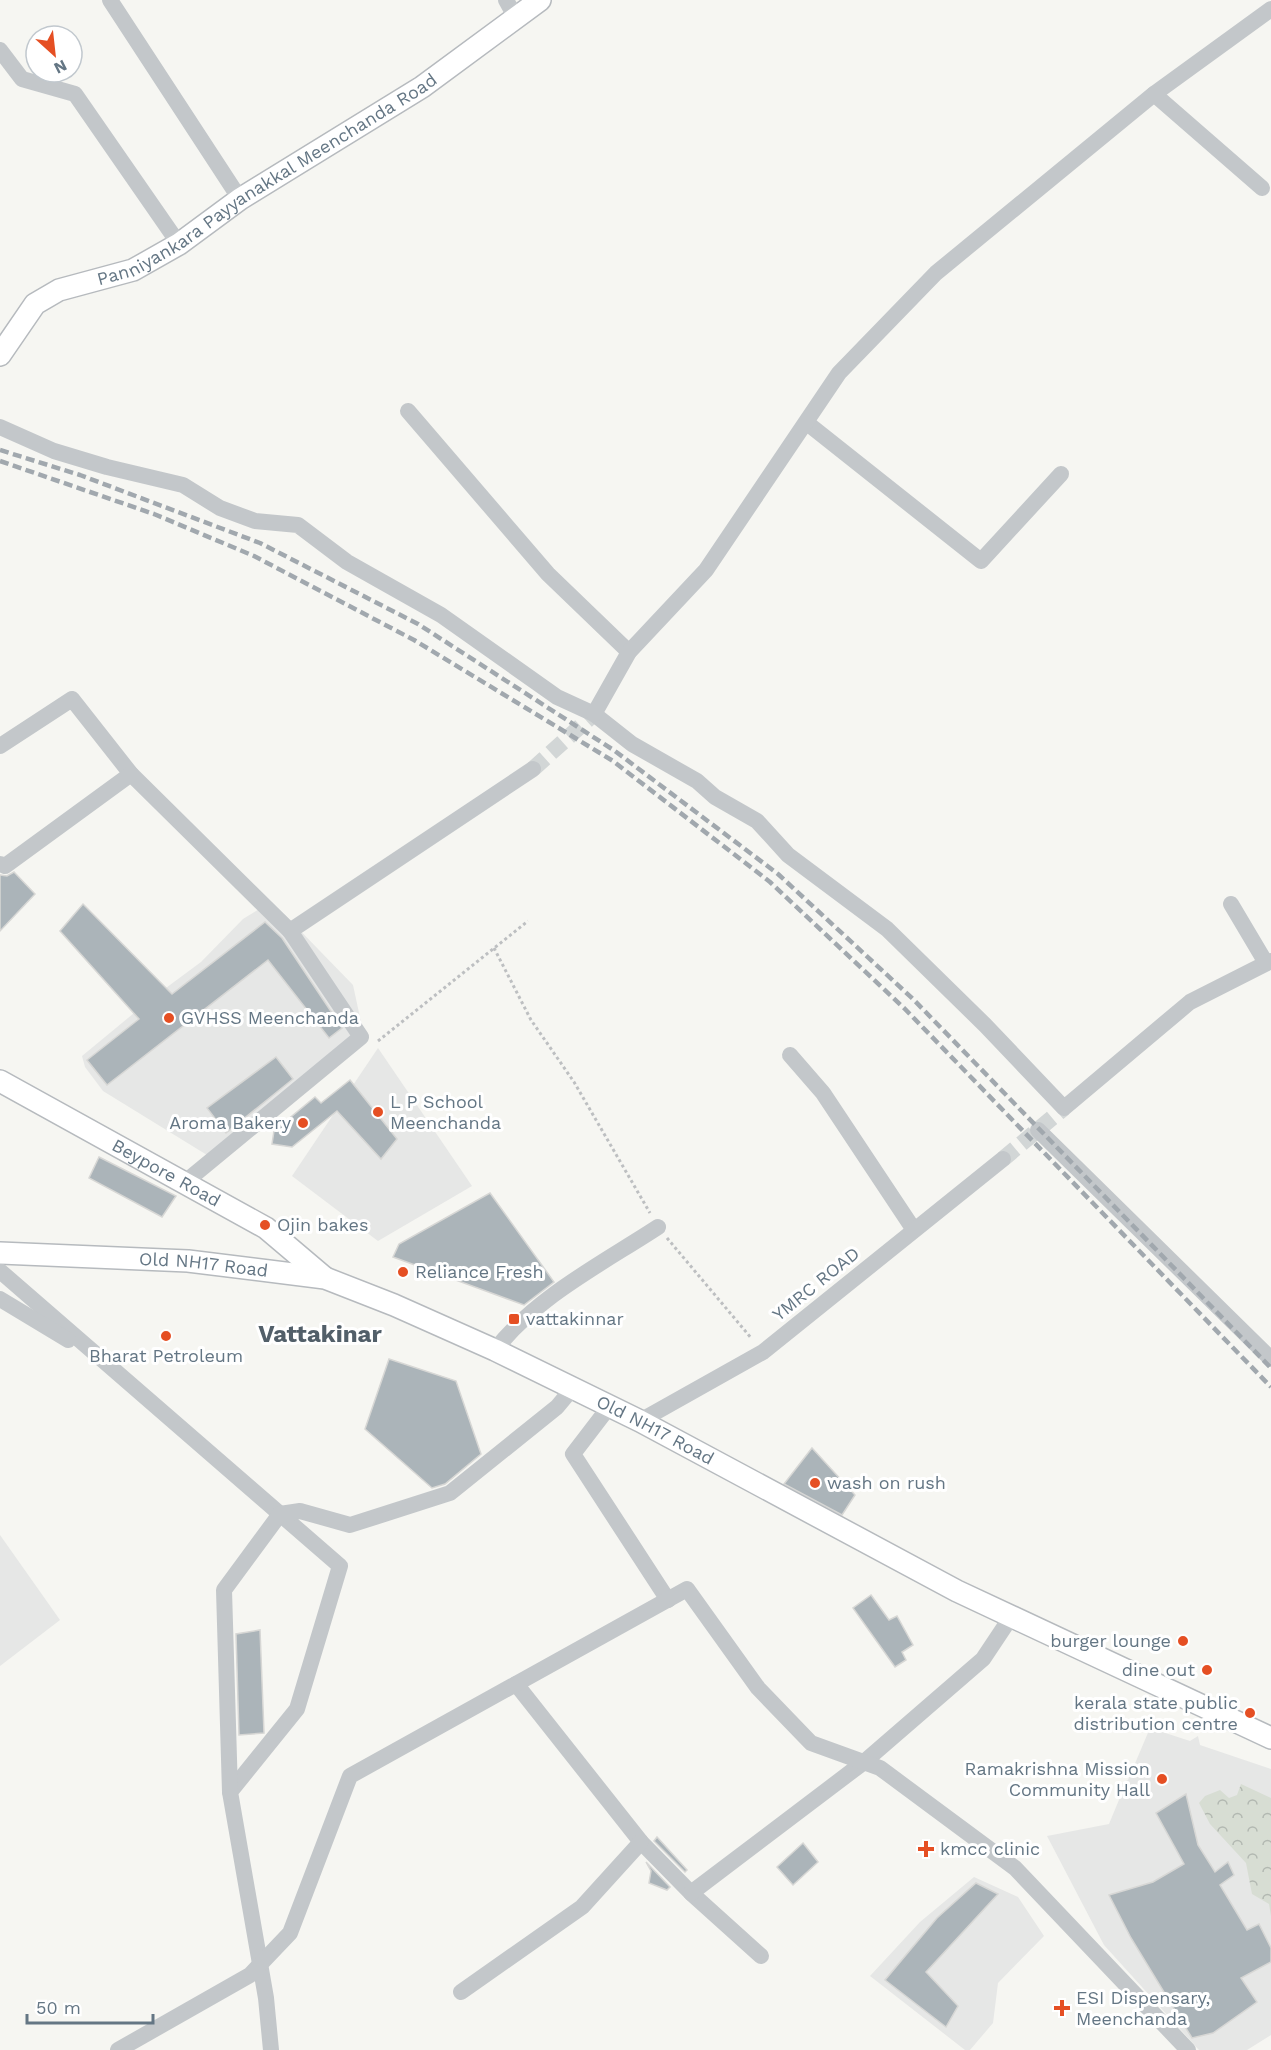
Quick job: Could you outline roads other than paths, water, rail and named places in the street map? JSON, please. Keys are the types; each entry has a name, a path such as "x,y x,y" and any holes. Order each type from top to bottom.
{"main road":[{"name":"Panniyankara Payyanakkal Meenchanda Road","path":"0,355 35,304 59,290 133,270 178,244 240,198 422,87 511,9 540,0"},
{"name":"Beypore Road","path":"0,1081 266,1228 325,1278"},
{"name":"Old NH17 Road","path":"0,1253 188,1261 325,1278 394,1305 495,1350 640,1421 908,1567 1271,1738"}],"street":[{"path":"110,0 240,198"},
{"path":"594,714 629,652 706,570 839,374 936,273 1154,94 1271,9"},
{"path":"0,50 22,79 75,94 178,244"},
{"path":"1154,94 1262,188"},
{"path":"408,411 548,574 629,652"},
{"path":"807,423 981,561 1061,474"},
{"path":"0,427 54,451 107,467 183,485 220,508 255,521 298,525 347,562 441,615 557,696 594,714 632,744 697,781 715,797 757,821 788,855 887,929 985,1025 1064,1108 1190,1002 1268,962 1231,903"},
{"path":"0,746 72,699 130,774 290,931 361,1037 184,1183"},
{"path":"290,931 533,769"},
{"path":"0,864 4,866 130,774"},
{"path":"790,1055 823,1093 914,1230"},
{"path":"1038,1130 1271,1359"},
{"name":"YMRC ROAD","path":"640,1421 763,1352 1003,1159"},
{"path":"495,1350 505,1337 552,1296 658,1227"},
{"path":"0,1271 340,1566 297,1709 230,1792"},
{"path":"0,1299 112,1367"},
{"path":"271,2050 260,1965 230,1792 224,1590 280,1514 300,1511 350,1525 450,1493 557,1407 572,1389"},
{"path":"609,1407 573,1454 668,1600"},
{"path":"118,2050 250,1975 290,1933 350,1776 687,1589 758,1688 811,1743 880,1768 1015,1869 1188,2050"},
{"path":"691,1893 864,1762 983,1659 1011,1617"},
{"path":"516,1684 642,1842 691,1893 761,1956"},
{"path":"461,1992 582,1907 642,1842"}],"tunnel":[{"path":"533,769 594,714"},
{"path":"1003,1159 1064,1108"}],"railway":[{"path":"0,450 80,475 260,543 418,624 615,751 778,874 913,999 1271,1368"},
{"path":"0,461 154,514 254,556 414,640 613,761 770,882 904,1008 1271,1387"}],"place":[{"name":"GVHSS Meenchanda","path":"169,1018"},
{"name":"L P School Meenchanda","path":"378,1112"},
{"name":"Aroma Bakery","path":"303,1123"},
{"name":"Ojin bakes","path":"265,1225"},
{"name":"Reliance Fresh","path":"403,1272"},
{"name":"vattakinnar","path":"514,1319"},
{"name":"Bharat Petroleum","path":"166,1336"},
{"name":"wash on rush","path":"815,1483"},
{"name":"burger lounge","path":"1183,1641"},
{"name":"dine out","path":"1207,1670"},
{"name":"kerala state public distribution centre","path":"1250,1713"},
{"name":"Ramakrishna Mission Community Hall","path":"1162,1779"},
{"name":"kmcc clinic","path":"926,1849"},
{"name":"ESI Dispensary, Meenchanda","path":"1062,2008"}],"district":[{"name":"Vattakinar","path":"320,1334"}]}
